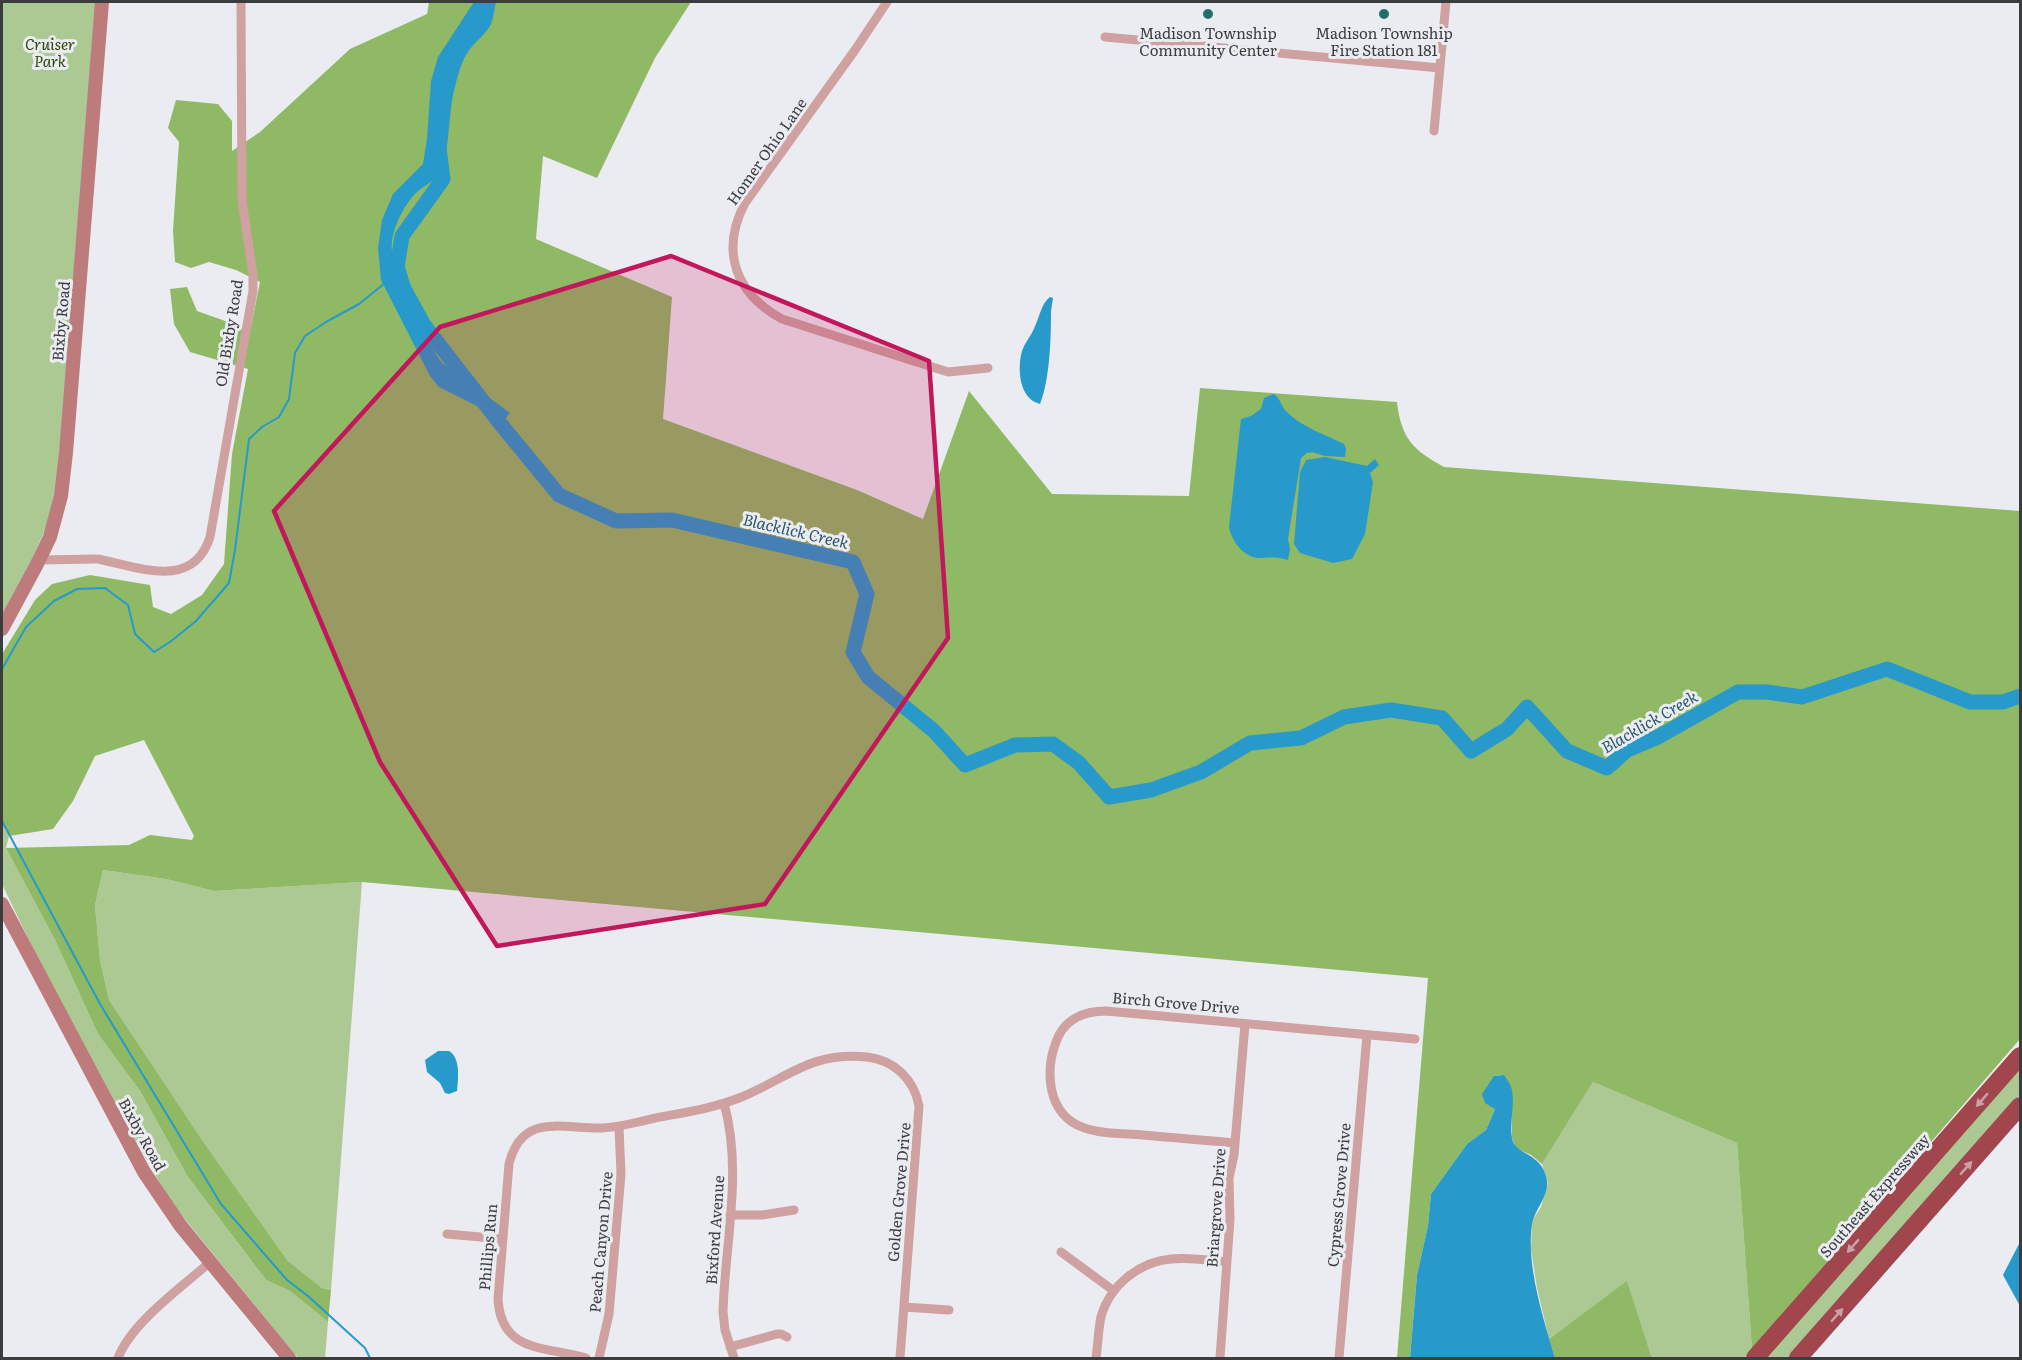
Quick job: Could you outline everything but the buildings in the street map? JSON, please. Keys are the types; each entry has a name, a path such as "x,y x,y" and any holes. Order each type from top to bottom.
{"highway":[{"name":"Southeast Expressway","path":"1755,1359 2020,1056"},
{"path":"1798,1359 2020,1106"}],"street":[{"name":"Bixby Road","path":"2,629 39,560 53,528 61,496 102,2"},
{"name":"Old Bixby Road","path":"39,560 96,559 161,572 183,570 193,565 207,548 253,291 253,274 242,200 241,2"},
{"name":"Homer Ohio Lane","path":"887,2 745,203 734,227 732,254 737,273 750,294 765,309 782,319 948,372 988,368"},
{"path":"1434,131 1446,2"},
{"path":"1105,37 1440,68"},
{"name":"Bixby Road","path":"2,904 144,1172 180,1225 289,1359"},
{"name":"Birch Grove Drive","path":"1235,1143 1095,1130 1071,1121 1062,1112 1051,1089 1052,1056 1061,1031 1070,1021 1087,1012 1106,1011 1415,1039"},
{"name":"Briargrove Drive","path":"1220,1358 1230,1219 1229,1178 1235,1143 1245,1023"},
{"name":"Cypress Grove Drive","path":"1339,1359 1366,1035"},
{"name":"Golden Grove Drive","path":"724,1103 758,1090 790,1071 814,1061 845,1057 867,1057 886,1062 902,1072 914,1089 919,1106 900,1359"},
{"path":"620,1127 724,1103"},
{"name":"Bixford Avenue","path":"724,1103 733,1152 723,1312 734,1359"},
{"name":"Phillips Run","path":"586,1359 526,1345 512,1335 501,1316 498,1299 511,1155 519,1139 538,1127 548,1125 620,1127"},
{"name":"Peach Canyon Drive","path":"599,1359 607,1330 610,1299 621,1174 620,1127"},
{"path":"730,1215 762,1215 794,1210"},
{"path":"447,1234 503,1239"},
{"path":"1061,1252 1114,1291"},
{"path":"1096,1359 1101,1318 1114,1291 1138,1269 1161,1260 1184,1258 1227,1262"},
{"path":"118,1359 138,1328 210,1262"},
{"path":"904,1307 949,1310"},
{"path":"730,1347 777,1334 787,1337"},
{"path":"1220,1358 1231,1359"}],"highlighted area":[{"path":"671,256 929,361 948,638 765,904 497,946 380,762 274,511 440,327"}],"green space":[{"name":"Cruiser Park","path":"2,2 102,2 52,514 30,563 2,615"},
{"path":"429,2 691,2 655,58 597,178 543,156 536,239 672,297 663,419 857,490 923,519 969,391 1052,494 1189,496 1200,388 1397,402 1402,425 1410,442 1424,455 1444,467 2020,511 2020,1039 1752,1349 1737,1143 1593,1082 1542,1164 1531,1155 1516,1148 1512,1138 1511,1088 1503,1075 1494,1076 1495,1109 1486,1130 1467,1144 1431,1194 1428,1226 1417,1275 1410,1358 1397,1358 1428,978 362,882 214,891 166,879 103,870 95,905 100,960 109,1000 202,1140 288,1261 322,1288 331,1290 328,1322 290,1291 266,1280 188,1177 140,1091 98,1034 55,940 6,848 129,845 150,835 192,840 194,836 144,740 95,756 73,801 53,829 9,836 2,820 2,654 35,600 52,584 90,575 150,585 153,607 171,614 202,595 224,564 232,454 248,369 190,352 174,324 170,289 187,287 197,311 251,327 260,282 236,270 209,262 191,268 175,262 173,231 179,142 168,128 176,100 218,104 232,121 232,151 260,132 350,49 427,14"},
{"path":"2,816 9,836 6,848 55,940 98,1034 140,1091 188,1177 266,1280 290,1291 328,1322 325,1358 298,1358 171,1202 111,1098 39,961 2,884"},
{"path":"103,870 166,879 214,891 362,882 331,1290 322,1288 288,1261 202,1140 109,1000 100,960 95,905"},
{"path":"2020,1066 2020,1095 1789,1358 1763,1358"},
{"path":"1593,1082 1737,1143 1752,1349 1744,1358 1652,1358 1627,1282 1549,1339 1531,1249 1532,1221 1541,1207 1548,1183 1542,1164"},
{"path":"1627,1281 1652,1358 1555,1358 1549,1339"}],"water":[{"path":"474,2 496,2 491,24 467,53 461,67 453,97 446,155 440,173 416,193 405,207 396,227 392,247 397,263 403,261 423,326 442,363 510,413 496,429 479,407 439,387 430,376 381,280 378,248 382,220 393,194 423,164 431,81 438,57"},
{"path":"1050,297 1053,298 1049,358 1046,383 1040,404 1033,401 1024,390 1020,374 1020,358 1043,307"},
{"path":"1274,394 1294,418 1307,427 1344,444 1346,449 1345,457 1325,456 1312,452 1301,458 1288,539 1290,549 1288,560 1252,557 1235,542 1229,527 1241,419 1261,409 1264,398"},
{"path":"1325,457 1367,466 1375,459 1379,465 1370,473 1373,482 1365,534 1352,559 1333,563 1300,553 1294,544 1300,472 1306,460"},
{"path":"438,1051 449,1051 453,1054 457,1064 457,1091 449,1094 445,1093 440,1083 427,1072 425,1060"},
{"path":"1504,1075 1512,1093 1511,1132 1514,1144 1535,1159 1547,1181 1544,1198 1532,1224 1531,1257 1537,1291 1555,1358 1410,1358 1417,1275 1428,1226 1431,1194 1467,1144 1486,1130 1495,1109 1485,1103 1482,1094 1494,1076"},
{"path":"2020,1242 2020,1306 2003,1275"}],"waterway":[{"name":"Blacklick Creek","path":"439,148 443,179 402,236 396,274 424,325 559,495 616,521 672,520 853,562 867,594 853,652 868,677 934,731 965,765 1015,745 1053,744 1079,763 1109,797 1151,790 1201,772 1250,743 1301,738 1344,717 1391,710 1442,718 1471,751 1507,729 1527,707 1567,751 1607,768 1627,750 1658,737 1738,692 1767,692 1802,697 1887,669 1970,702 2003,702 2020,696"},
{"path":"2,669 26,627 54,601 77,589 105,588 128,605 135,634 154,652 196,621 229,583 249,439 262,427 279,417 289,399 295,353 305,336 359,304 385,283"},
{"path":"2,821 100,1004 221,1204 287,1280 365,1348 370,1358"}],"place":[{"name":"Madison Township Community Center","path":"1208,14"},
{"name":"Madison Township Fire Station 181","path":"1384,14"}]}
